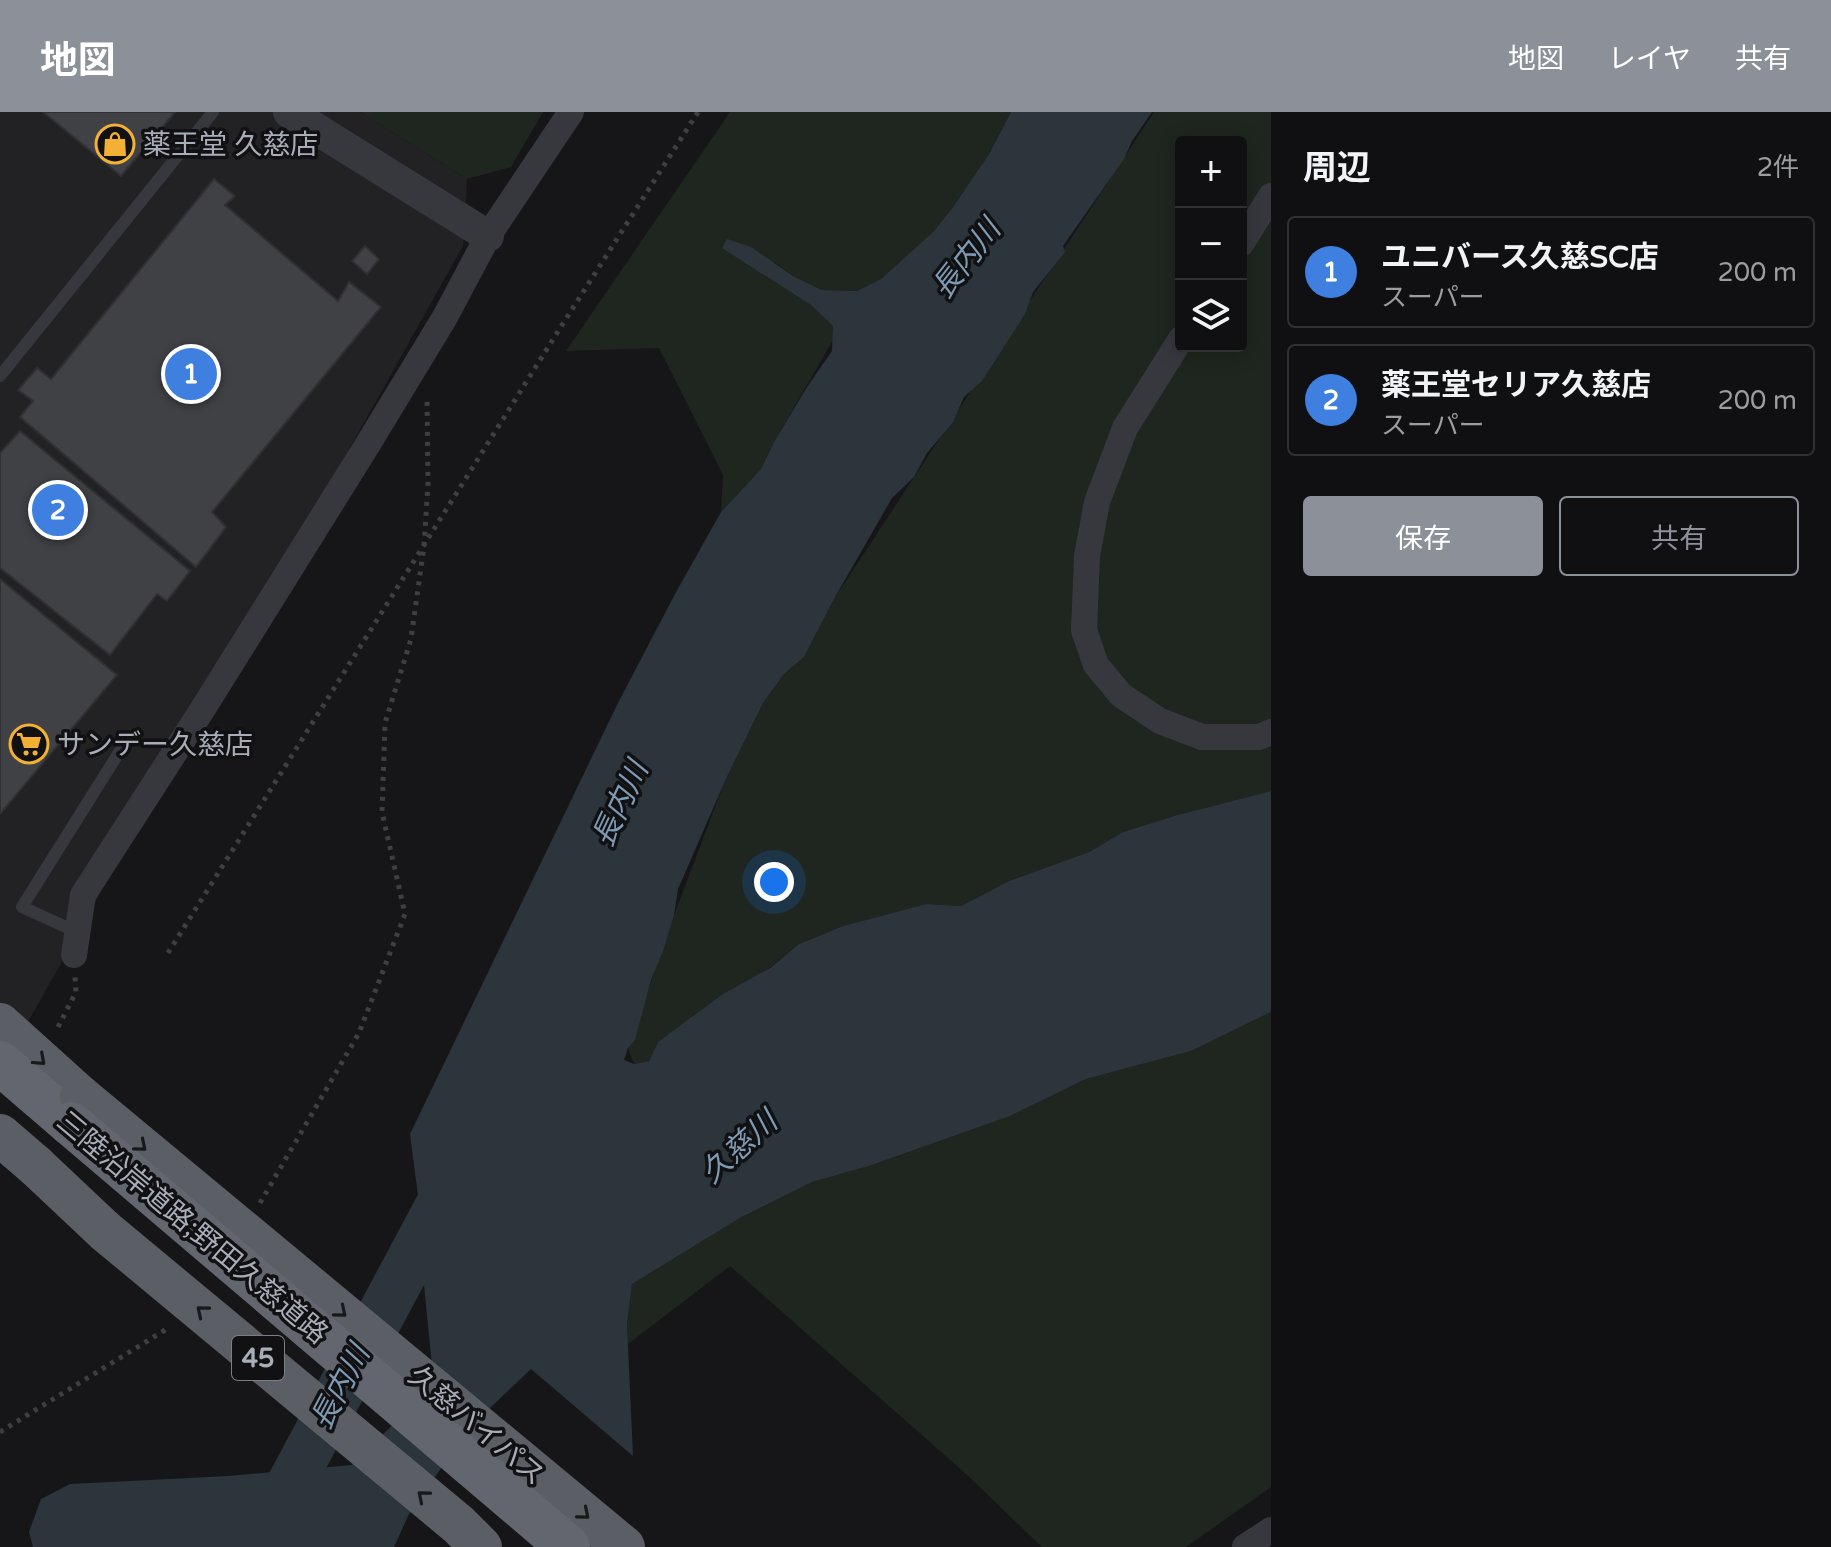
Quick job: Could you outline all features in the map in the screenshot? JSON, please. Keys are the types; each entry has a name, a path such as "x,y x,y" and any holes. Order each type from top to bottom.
{"highway":[{"name":"久慈バイパス","path":"0,1024 62,1134 105,1231 459,1525 481,1547"},
{"name":"三陸沿岸道路;野田久慈道路","path":"0,1063 62,1134 528,1530 571,1547"},
{"name":"三陸沿岸道路;野田久慈道路","path":"0,1100 62,1134"},
{"name":"久慈バイパス","path":"0,1135 62,1134 624,1547"}],"street":[{"path":"75,943 83,895 204,707 427,347 488,236 571,112"},
{"path":"294,113 488,236"},
{"path":"1247,234 1271,196"},
{"path":"1175,349 1125,428 1097,502 1087,556 1084,630 1096,665 1121,695 1160,721 1202,737 1259,737 1271,732"},
{"path":"1245,1547 1271,1530"}],"lane":[{"path":"0,376 213,112"},
{"path":"75,943 22,907 128,738"}],"path":[{"path":"168,953 698,112"},
{"path":"260,1203 359,1033 405,914 382,812 385,723 411,639 424,546 428,484 427,347"},
{"path":"58,1027 76,992 75,943"},
{"path":"0,1432 165,1330 175,1318"}],"shaded area":[{"path":"0,112 360,112 467,179 463,246 32,1015 0,1066"},
{"path":"360,112 543,112 511,167 467,179"},
{"path":"730,112 1011,112 989,154 953,207 934,231 881,279 857,291 822,290 793,276 773,261 833,326 833,340 761,469 721,512 723,475 659,348 566,351"},
{"path":"1154,112 1271,112 1271,791 1123,832 1089,852 1009,881 961,906 926,904 843,926 799,944 769,968 658,1042 649,1061 634,1064 628,1048 725,781 763,703 784,674 804,657 834,599"},
{"path":"1271,1012 1271,1487 1186,1547 1042,1547 965,1473 730,1266 628,1344 632,1284 735,1221 812,1182 869,1166 1010,1116 1086,1079 1191,1051"}],"water":[{"name":"久慈川","path":"1011,112 1152,112 1124,159 1063,246 1065,252 1033,292 1025,314 982,381 964,397 953,422 927,453 914,477 892,498 804,657 784,674 763,703 678,889 674,915 651,980 635,1040 624,1060 634,1064 649,1061 658,1042 723,994 770,968 799,944 843,926 926,904 961,906 1009,881 1089,852 1123,832 1271,791 1271,1012 1191,1051 1086,1079 1010,1116 869,1166 812,1182 740,1218 632,1284 627,1324 633,1456 531,1369 470,1427 409,1514 394,1547 33,1547 29,1532 41,1499 70,1484 228,1476 352,1465 421,1397 432,1365 424,1285 425,1250 410,1134 618,703 675,594 721,512 761,469 807,387 832,351 833,326 811,305 722,248 727,239 751,247 793,276 822,290 857,291 881,279 934,231 989,154"}],"building":[{"name":"薬王堂 久慈店","path":"43,112 175,112 121,176"},
{"path":"214,179 235,196 225,205 338,301 349,282 381,307 212,512 226,527 196,567 20,417 33,401 18,390 37,368 51,379"},
{"path":"365,246 379,259 367,274 352,261"},
{"path":"20,431 190,571 167,601 157,594 110,655 0,568 0,453"},
{"name":"サンデー久慈店","path":"0,579 117,675 0,814"}],"waterway":[{"name":"長内川","path":"254,1547 455,1176"}],"place":[{"name":"薬王堂 久慈店","path":"115,144"},
{"name":"ユニバース久慈SC店","path":"191,374"},
{"name":"薬王堂セリア久慈店","path":"58,510"},
{"name":"サンデー久慈店","path":"29,744"}]}
